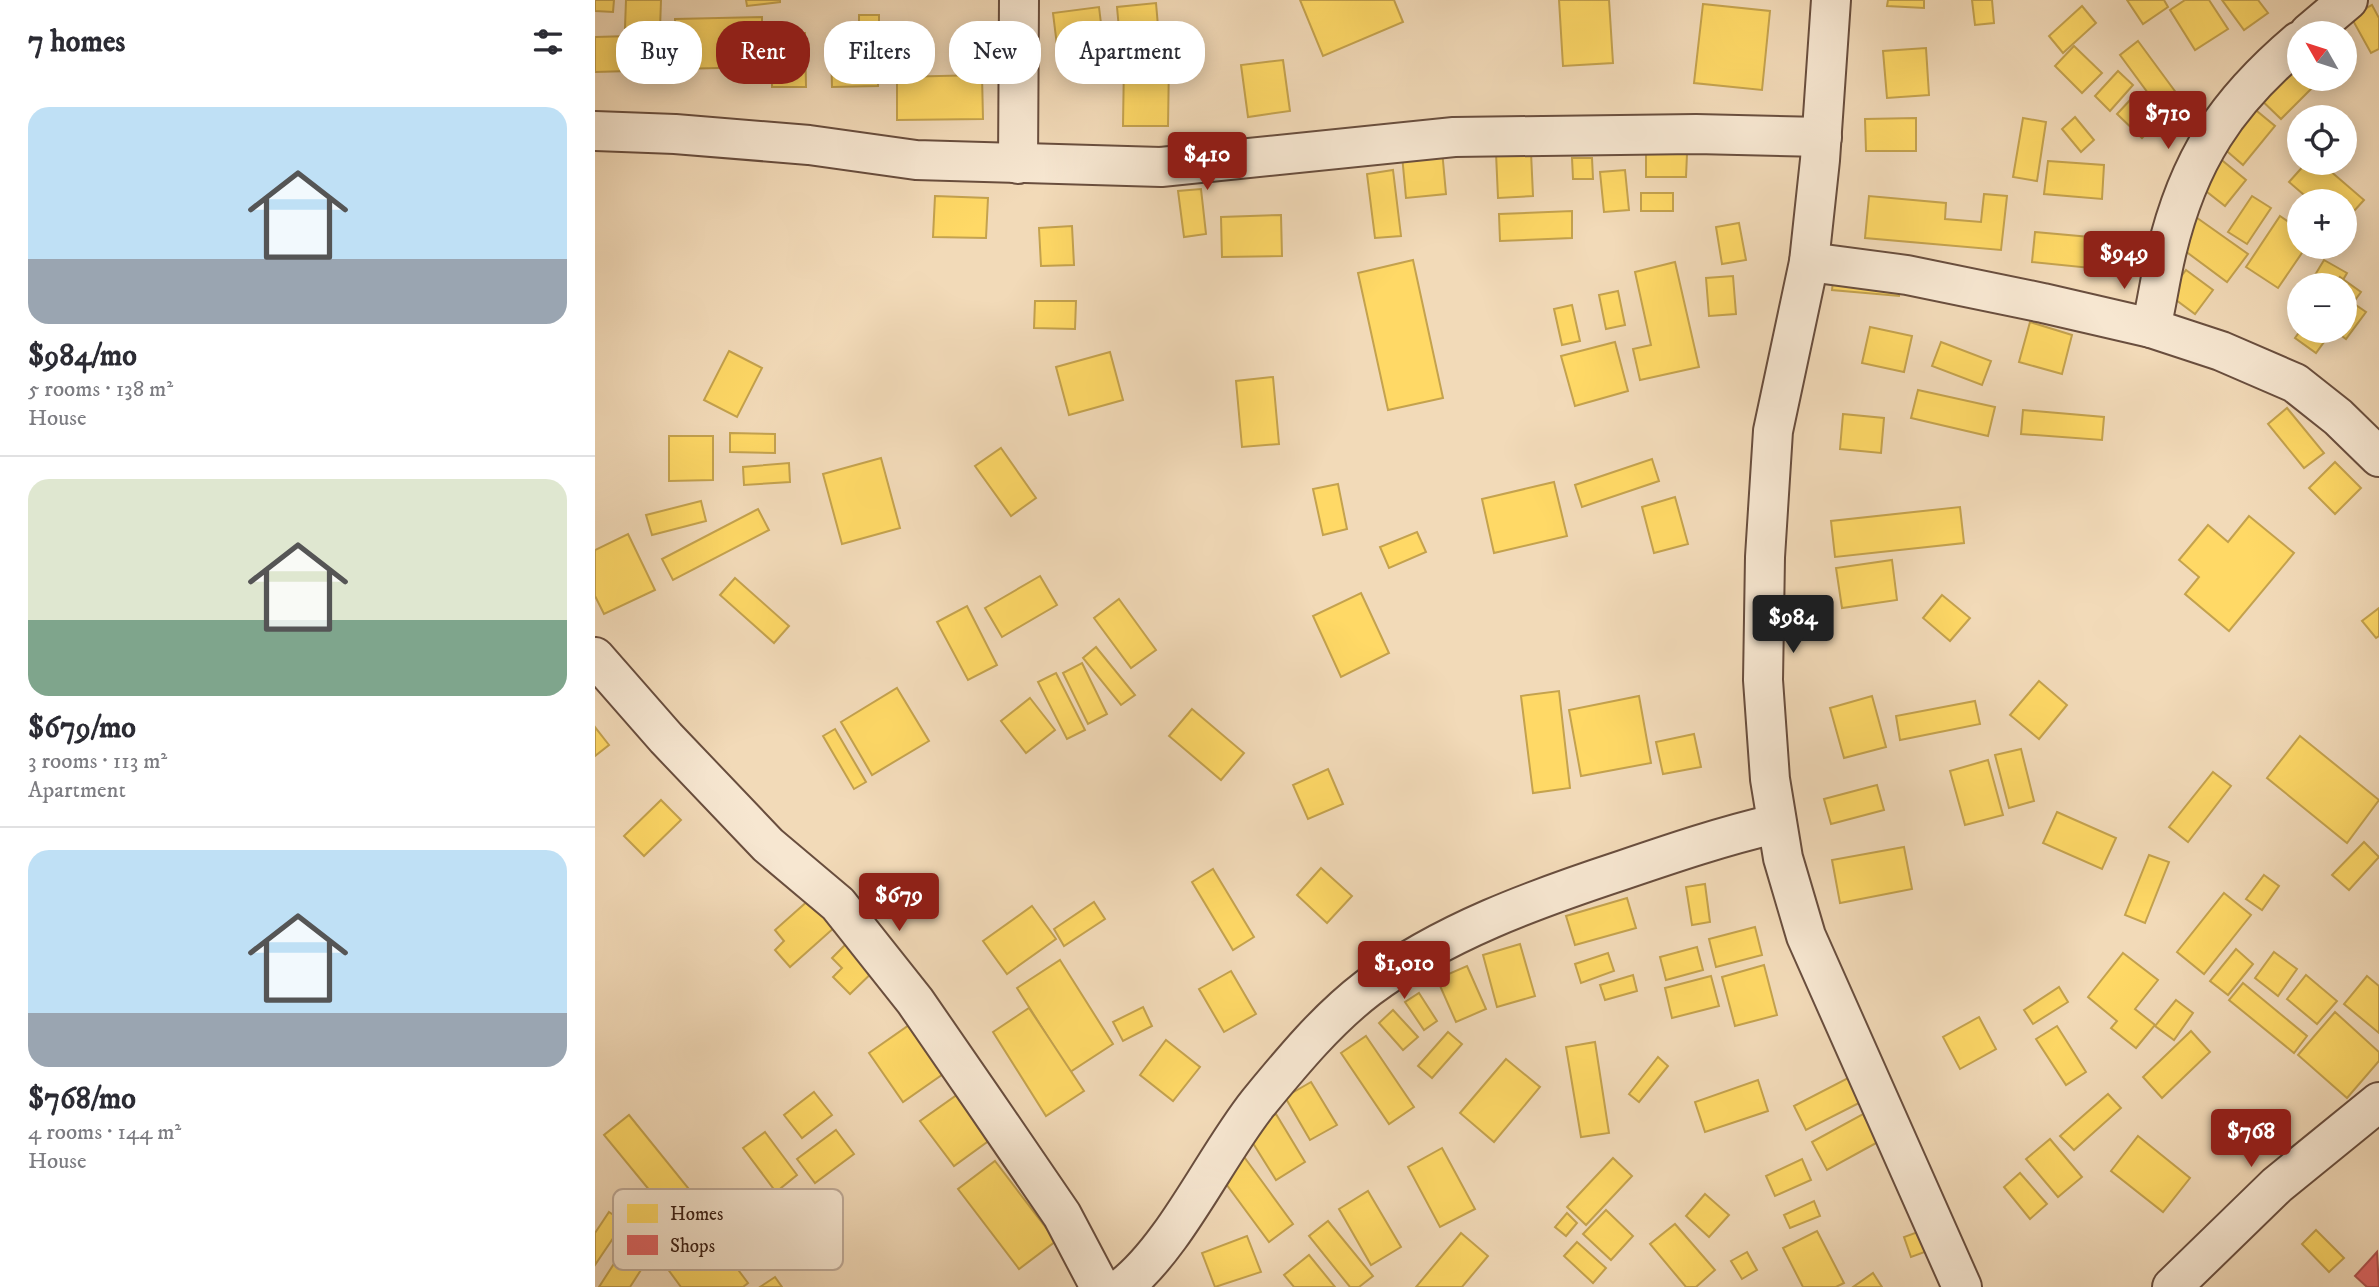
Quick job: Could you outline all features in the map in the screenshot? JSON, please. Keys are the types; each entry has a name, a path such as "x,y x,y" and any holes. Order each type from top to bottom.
{"street":[{"path":"1018,164 1019,0"},
{"path":"1831,0 1822,137 1809,262 1773,431 1766,545 1763,680 1775,824 1806,936 1962,1287"},
{"path":"2323,21 2348,0"},
{"path":"2151,328 2175,222 2190,174 2207,142 2265,70 2287,51"},
{"path":"595,131 689,135 809,145 916,160 1161,167 1454,137 1696,134 1822,137"},
{"path":"1809,262 1907,275 2151,328 2221,351 2295,383 2338,417 2379,457"},
{"path":"595,657 666,738 768,845 838,904 915,1001 977,1090 1062,1215 1100,1287"},
{"path":"1123,1287 1148,1262 1169,1234 1255,1107 1292,1063 1367,989 1421,953 1486,920 1709,840 1775,824"},
{"path":"2172,1287 2277,1185 2379,1102"}],"building: Homes":[{"path":"595,0 614,0 613,12 595,11"},
{"path":"626,0 661,0 660,21 625,21"},
{"path":"746,0 780,0 780,2 747,6"},
{"path":"1300,0 1394,0 1403,22 1323,56"},
{"path":"1559,0 1609,0 1613,63 1563,66"},
{"path":"1888,0 1924,0 1924,8 1887,6"},
{"path":"1972,0 1992,0 1994,23 1975,25"},
{"path":"2127,0 2164,0 2168,7 2143,24"},
{"path":"2185,0 2209,0 2228,29 2195,50 2170,10"},
{"path":"2222,0 2258,0 2268,13 2244,30"},
{"path":"1156,3 1158,21 1118,21 1117,7"},
{"path":"1703,4 1770,11 1762,90 1694,83"},
{"path":"2372,5 2379,18 2379,49 2371,53 2357,28 2357,21 2351,17"},
{"path":"2082,6 2096,23 2063,53 2049,36"},
{"path":"1099,7 1101,21 1055,21 1055,29 1053,13"},
{"path":"859,15 879,15 879,21 859,21"},
{"path":"762,17 762,21 716,21 716,68 702,68 702,21 675,19"},
{"path":"616,36 616,71 595,72 595,37"},
{"path":"2138,41 2180,98 2162,112 2120,55"},
{"path":"2074,46 2102,73 2082,93 2055,66"},
{"path":"1926,48 1929,95 1887,98 1883,51"},
{"path":"1283,60 1290,111 1248,117 1241,65"},
{"path":"2286,60 2287,91 2309,91 2295,105 2287,105 2287,113 2281,119 2254,93"},
{"path":"2118,71 2133,85 2110,111 2095,96"},
{"path":"935,76 949,76 949,84 982,84 983,119 897,120 897,84 935,84"},
{"path":"772,84 806,84 806,87 772,87"},
{"path":"832,84 878,84 878,86 832,87"},
{"path":"1124,84 1169,84 1168,126 1123,126"},
{"path":"2131,99 2156,123 2142,138 2117,114"},
{"path":"2246,102 2275,126 2243,165 2214,140"},
{"path":"2075,117 2094,140 2081,152 2062,129"},
{"path":"1916,118 1916,151 1866,151 1865,119"},
{"path":"2023,118 2046,122 2037,181 2013,177"},
{"path":"1442,150 1446,194 1406,198 1402,155"},
{"path":"1531,152 1533,196 1498,198 1496,153"},
{"path":"1646,153 1687,154 1686,177 1646,177"},
{"path":"2218,157 2246,180 2225,206 2197,184"},
{"path":"1572,158 1592,158 1593,179 1573,179"},
{"path":"2048,161 2104,165 2102,199 2044,194"},
{"path":"1393,170 1401,236 1375,238 1367,174"},
{"path":"1625,170 1629,210 1604,212 1600,172"},
{"path":"2295,175 2335,175 2351,189 2297,189 2289,182"},
{"path":"1201,189 1206,234 1184,237 1178,191"},
{"path":"1641,193 1673,193 1673,211 1641,211"},
{"path":"1984,194 2007,196 2001,250 1865,238 1869,196 1946,203 1945,219 1981,222"},
{"path":"2357,194 2364,200 2357,208"},
{"path":"935,196 988,198 986,238 933,237"},
{"path":"2252,196 2271,208 2247,244 2228,232"},
{"path":"1572,211 1572,238 1500,241 1499,214"},
{"path":"1281,215 1282,256 1222,257 1221,217"},
{"path":"2193,215 2248,254 2227,282 2173,242"},
{"path":"2280,216 2287,221 2287,259 2298,259 2278,288 2246,267"},
{"path":"1739,223 1746,260 1722,264 1716,227"},
{"path":"1072,226 1074,265 1041,266 1039,228"},
{"path":"2035,232 2123,240 2120,271 2032,262"},
{"path":"1413,260 1443,398 1388,410 1358,273"},
{"path":"2324,260 2347,273 2316,273"},
{"path":"1675,262 1699,367 1640,380 1633,349 1651,345 1635,272"},
{"path":"2186,270 2213,290 2195,314 2168,294"},
{"path":"1834,273 1901,278 1899,296 1832,290"},
{"path":"1733,276 1736,314 1709,316 1706,278"},
{"path":"1618,291 1625,325 1606,329 1599,295"},
{"path":"1035,301 1076,301 1075,329 1034,328"},
{"path":"1572,305 1580,341 1562,345 1554,309"},
{"path":"2357,306 2366,312 2357,324"},
{"path":"2030,322 2072,335 2062,374 2019,362"},
{"path":"1870,327 1912,336 1904,372 1862,363"},
{"path":"1615,342 1628,391 1575,406 1561,356"},
{"path":"1941,342 1991,361 1982,385 1932,366"},
{"path":"2302,343 2323,343 2316,353"},
{"path":"729,351 762,368 737,417 704,400"},
{"path":"1110,352 1123,400 1069,415 1056,367"},
{"path":"1273,377 1279,444 1242,447 1236,381"},
{"path":"1918,390 1995,407 1988,436 1911,418"},
{"path":"2287,408 2324,453 2304,468 2268,424"},
{"path":"2023,410 2104,417 2102,440 2021,434"},
{"path":"1843,414 1884,418 1881,453 1840,449"},
{"path":"730,433 775,434 775,453 730,452"},
{"path":"669,436 713,436 713,480 669,481"},
{"path":"1001,448 1036,498 1011,516 975,466"},
{"path":"881,458 900,528 842,544 823,474"},
{"path":"1652,459 1659,481 1582,507 1575,485"},
{"path":"2335,462 2361,488 2335,514 2309,488"},
{"path":"789,463 790,482 744,485 743,467"},
{"path":"1554,482 1567,536 1494,553 1482,499"},
{"path":"1338,484 1347,529 1323,535 1313,489"},
{"path":"1675,497 1688,544 1654,553 1642,507"},
{"path":"701,501 706,521 652,535 646,515"},
{"path":"1960,507 1964,543 1835,557 1831,521"},
{"path":"758,509 769,530 673,580 662,559"},
{"path":"2249,516 2294,553 2229,631 2185,594 2199,577 2179,560 2208,525 2228,542"},
{"path":"1417,532 1426,552 1389,568 1380,547"},
{"path":"628,534 655,590 604,614 595,596 595,550"},
{"path":"1892,560 1897,600 1842,608 1836,568"},
{"path":"1040,576 1057,605 1002,637 985,608"},
{"path":"735,578 789,626 774,643 720,595"},
{"path":"1361,593 1389,653 1341,677 1313,616"},
{"path":"1942,595 1970,618 1950,641 1923,618"},
{"path":"1119,599 1156,650 1131,668 1094,618"},
{"path":"967,606 997,665 968,680 937,622"},
{"path":"2379,608 2379,636 2376,638 2362,621"},
{"path":"1096,647 1135,695 1121,705 1083,658"},
{"path":"1082,663 1107,714 1088,724 1063,673"},
{"path":"1056,673 1085,730 1067,739 1038,682"},
{"path":"2039,681 2067,705 2039,739 2010,715"},
{"path":"897,688 929,741 872,775 841,722"},
{"path":"1559,691 1570,788 1533,793 1521,696"},
{"path":"1639,696 1651,763 1581,776 1569,710"},
{"path":"1872,696 1886,747 1844,758 1830,708"},
{"path":"1030,698 1055,730 1026,753 1001,721"},
{"path":"1975,701 1980,724 1900,740 1896,716"},
{"path":"1192,709 1244,753 1221,780 1169,736"},
{"path":"595,727 609,745 595,756"},
{"path":"835,729 866,782 854,789 823,736"},
{"path":"1694,734 1701,767 1663,774 1656,742"},
{"path":"2300,736 2379,800 2347,843 2267,778"},
{"path":"2021,749 2034,801 2009,808 1995,755"},
{"path":"1988,760 2003,815 1965,825 1950,771"},
{"path":"1328,769 1343,804 1308,819 1293,785"},
{"path":"2213,772 2231,786 2188,842 2169,827"},
{"path":"1877,785 1884,810 1831,824 1824,799"},
{"path":"661,800 681,820 644,856 624,836"},
{"path":"2057,812 2116,838 2102,869 2043,843"},
{"path":"2364,842 2379,857 2349,890 2332,875"},
{"path":"1904,847 1912,889 1840,903 1832,860"},
{"path":"2149,855 2169,862 2145,923 2125,915"},
{"path":"1321,868 1352,896 1327,923 1297,895"},
{"path":"1213,869 1254,937 1233,950 1192,882"},
{"path":"2264,875 2279,886 2262,910 2246,899"},
{"path":"1705,884 1710,922 1692,925 1686,887"},
{"path":"2224,893 2251,915 2204,974 2177,952"},
{"path":"1627,898 1636,928 1575,945 1566,916"},
{"path":"810,899 835,927 790,967 775,950 784,941 775,930"},
{"path":"1094,902 1105,919 1064,946 1054,929"},
{"path":"1032,906 1056,939 1007,974 983,941"},
{"path":"1755,927 1762,955 1716,967 1709,939"},
{"path":"855,935 882,963 850,994 833,977 842,968 832,958"},
{"path":"1520,944 1535,996 1497,1007 1483,955"},
{"path":"1697,947 1703,970 1666,980 1660,957"},
{"path":"2236,949 2253,964 2228,995 2210,981"},
{"path":"2274,952 2297,969 2278,996 2255,978"},
{"path":"1608,953 1614,971 1581,983 1575,964"},
{"path":"2123,953 2158,980 2135,1009 2155,1025 2136,1048 2111,1028 2117,1021 2088,997"},
{"path":"1060,960 1113,1044 1070,1072 1017,988"},
{"path":"1764,965 1777,1015 1735,1026 1722,977"},
{"path":"1467,966 1486,1009 1456,1022 1437,979"},
{"path":"1231,971 1256,1014 1224,1032 1199,989"},
{"path":"1633,975 1637,991 1605,1000 1600,985"},
{"path":"2306,975 2337,1001 2317,1024 2287,999"},
{"path":"1711,976 1719,1006 1672,1018 1665,988"},
{"path":"2367,976 2379,986 2379,1033 2344,1004"},
{"path":"2243,983 2307,1036 2294,1053 2229,1000"},
{"path":"2059,987 2068,1002 2033,1024 2024,1010"},
{"path":"1419,993 1437,1021 1424,1030 1405,1002"},
{"path":"2176,1000 2193,1013 2174,1040 2155,1026"},
{"path":"1143,1007 1152,1026 1123,1041 1113,1022"},
{"path":"1029,1008 1084,1091 1046,1116 993,1032"},
{"path":"1393,1010 1418,1037 1403,1050 1379,1023"},
{"path":"2335,1012 2379,1052 2379,1061 2347,1098 2298,1055"},
{"path":"1979,1017 1996,1049 1960,1069 1943,1037"},
{"path":"912,1023 946,1072 903,1102 869,1053"},
{"path":"2057,1026 2086,1072 2066,1085 2036,1039"},
{"path":"2191,1031 2210,1052 2162,1098 2143,1077"},
{"path":"1448,1032 1462,1044 1432,1078 1418,1066"},
{"path":"1366,1036 1414,1107 1389,1124 1341,1053"},
{"path":"1166,1040 1200,1067 1173,1101 1140,1075"},
{"path":"1595,1042 1609,1133 1581,1137 1566,1047"},
{"path":"1658,1057 1668,1066 1639,1102 1629,1094"},
{"path":"1506,1059 1540,1087 1494,1142 1460,1113"},
{"path":"1848,1078 1861,1102 1806,1130 1794,1106"},
{"path":"1758,1080 1768,1111 1705,1132 1695,1102"},
{"path":"1311,1082 1337,1125 1310,1140 1285,1097"},
{"path":"814,1092 832,1115 802,1138 784,1115"},
{"path":"961,1092 994,1137 954,1166 920,1121"},
{"path":"2108,1094 2121,1108 2074,1150 2060,1136"},
{"path":"1276,1114 1305,1162 1276,1180 1246,1132"},
{"path":"1863,1114 1878,1142 1827,1170 1812,1142"},
{"path":"629,1115 689,1189 648,1189 604,1135"},
{"path":"836,1130 854,1154 815,1183 797,1159"},
{"path":"765,1132 797,1175 780,1189 774,1189 743,1148"},
{"path":"2138,1136 2190,1178 2163,1212 2111,1171"},
{"path":"2050,1139 2082,1177 2058,1197 2026,1159"},
{"path":"1442,1148 1475,1209 1440,1227 1408,1167"},
{"path":"1242,1154 1293,1224 1269,1242 1218,1173"},
{"path":"1613,1158 1632,1176 1586,1225 1567,1207"},
{"path":"1802,1159 1811,1180 1775,1196 1766,1176"},
{"path":"995,1161 1056,1241 1019,1269 958,1189"},
{"path":"2020,1173 2047,1204 2030,1219 2004,1187"},
{"path":"1368,1191 1401,1247 1371,1265 1339,1209"},
{"path":"1705,1194 1729,1215 1709,1237 1686,1216"},
{"path":"1814,1201 1820,1216 1790,1228 1784,1215"},
{"path":"1606,1210 1633,1236 1611,1260 1583,1234"},
{"path":"609,1212 613,1215 613,1238 595,1265 595,1233"},
{"path":"1567,1213 1577,1223 1566,1236 1555,1227"},
{"path":"1328,1221 1373,1276 1359,1287 1350,1287 1309,1236"},
{"path":"1675,1224 1715,1270 1696,1287 1686,1287 1650,1244"},
{"path":"1926,1229 1933,1249 1911,1257 1904,1237"},
{"path":"2316,1230 2344,1258 2329,1272 2302,1244"},
{"path":"1817,1231 1844,1283 1836,1287 1803,1287 1783,1248"},
{"path":"1461,1233 1488,1256 1462,1287 1416,1287"},
{"path":"1247,1236 1261,1272 1215,1287 1202,1253"},
{"path":"1577,1242 1606,1268 1593,1283 1564,1256"},
{"path":"1747,1252 1757,1270 1742,1279 1731,1261"},
{"path":"1309,1255 1335,1287 1294,1287 1284,1275"},
{"path":"613,1265 613,1270 641,1270 630,1287 599,1287"},
{"path":"668,1270 738,1270 748,1283 743,1287 681,1287"},
{"path":"1873,1273 1882,1287 1853,1287"},
{"path":"775,1277 782,1287 760,1287"}],"building: Shops":[{"path":"2377,1252 2379,1287 2367,1287 2355,1276"}]}
